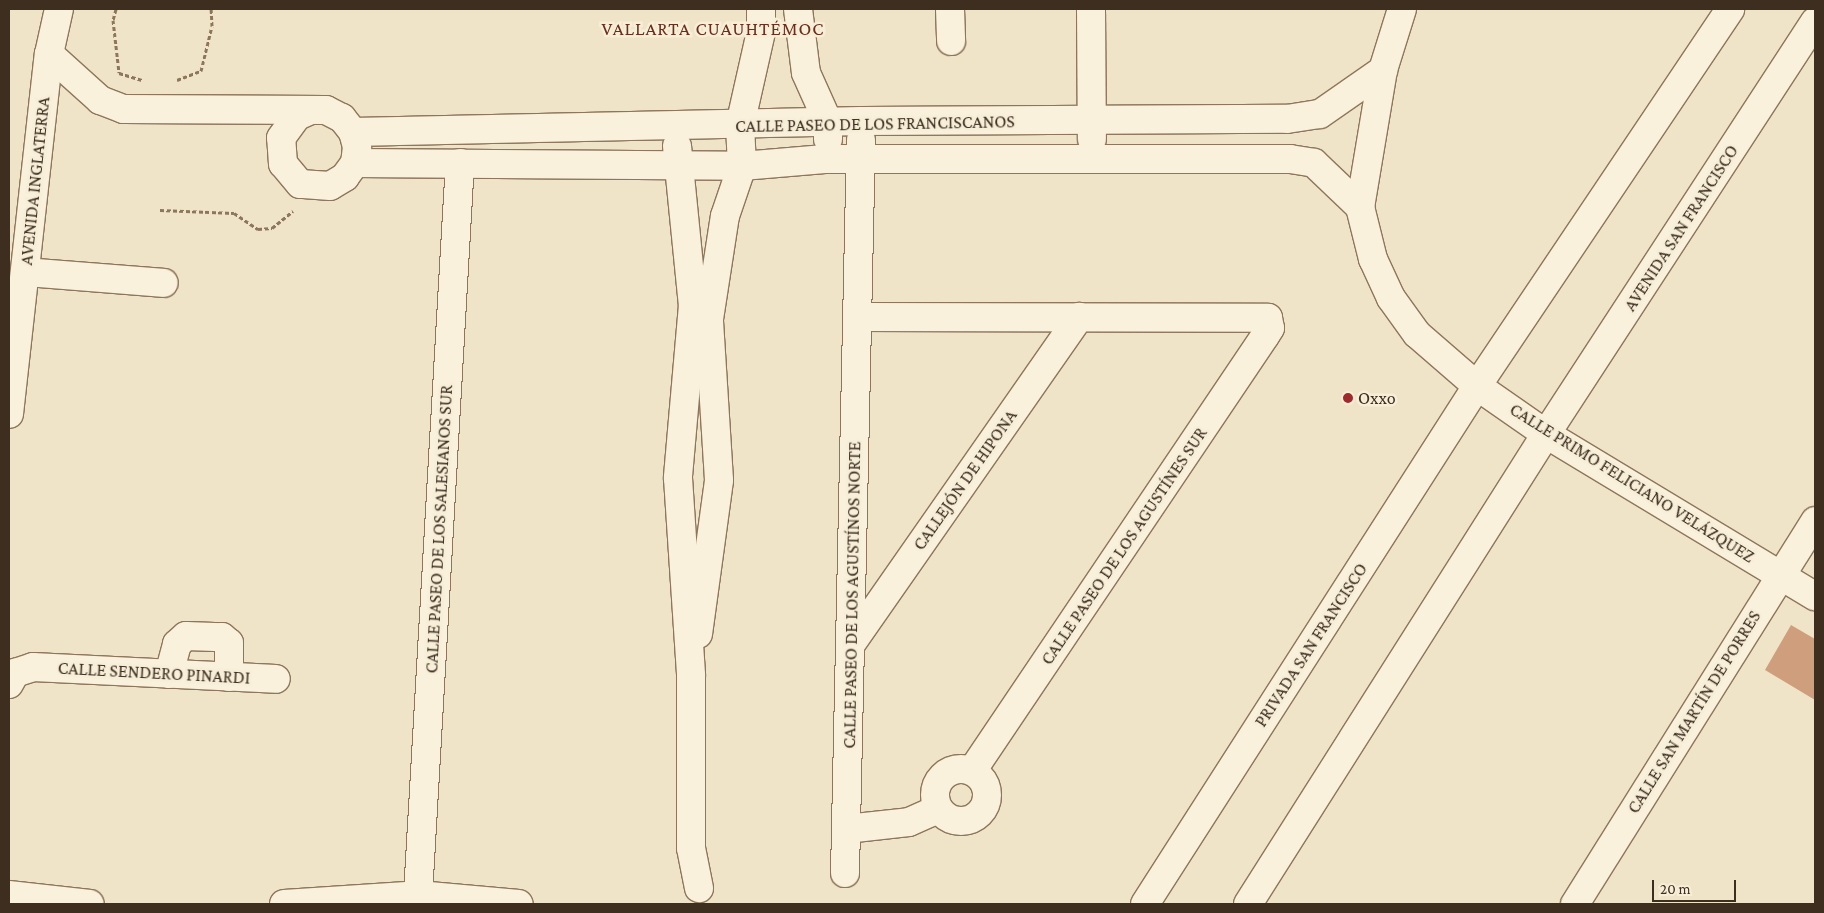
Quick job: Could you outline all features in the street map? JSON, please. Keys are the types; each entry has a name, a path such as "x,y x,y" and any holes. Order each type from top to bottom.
{"street":[{"name":"AVENIDA INGLATERRA","path":"9,414 12,342 25,272 49,54 59,9"},
{"path":"699,888 691,848 691,676 678,478 703,306 725,216 742,166 740,125 761,32 761,9"},
{"path":"798,9 806,73 828,122 829,160"},
{"path":"950,9 950,41"},
{"path":"1091,9 1091,158"},
{"name":"CALLE PRIMO FELICIANO VELÁZQUEZ","path":"1402,9 1383,70 1360,208 1373,259 1391,298 1416,334 1477,386 1546,434 1815,596"},
{"path":"1477,386 1730,9"},
{"name":"AVENIDA SAN FRANCISCO","path":"1546,434 1815,22"},
{"path":"49,54 100,100 123,109 326,110 342,118 354,132 357,147 355,163 338,182 313,188 290,175 279,151 287,126 309,111"},
{"name":"CALLE PASEO DE LOS FRANCISCANOS","path":"354,132 678,128 862,121 1092,122 1287,119 1320,114 1383,70"},
{"name":"CALLE PASEO DE LOS AGUSTÍNOS NORTE","path":"845,873 862,121"},
{"path":"678,128 677,164 703,306 717,401 719,480 691,676"},
{"name":"CALLE PASEO DE LOS FRANCISCANOS","path":"355,163 742,166 861,159 1290,158 1314,163 1360,208"},
{"name":"CALLE PASEO DE LOS SALESIANOS SUR","path":"418,895 460,163"},
{"path":"687,215 725,216"},
{"path":"25,272 164,283"},
{"path":"858,317 1079,317"},
{"name":"CALLE PASEO DE LOS AGUSTÍNES SUR","path":"972,771 1270,328 1268,318 1079,317"},
{"name":"CALLEJÓN DE HIPONA","path":"851,644 1079,317"},
{"name":"PRIVADA SAN FRANCISCO","path":"1145,904 1477,386"},
{"path":"1248,904 1546,434"},
{"name":"CALLE SAN MARTÍN DE PORRES","path":"1575,904 1780,574 1815,521"},
{"path":"169,674 177,644 186,636 222,637 229,643 229,677"},
{"name":"CALLE SENDERO PINARDI","path":"9,684 15,673 32,667 276,679"},
{"path":"950,770 972,771 987,790 980,813 958,822 946,818 938,809 935,792 941,777 950,770"},
{"path":"846,829 909,822 938,809"},
{"path":"9,895 90,904"},
{"path":"284,904 418,895 519,904"}],"path":[{"path":"116,9 113,20 119,73 145,80"},
{"path":"170,83 200,71 212,26 211,9"},
{"path":"160,210 234,213 258,229 272,228 313,188"}],"building":[{"path":"1791,625 1815,639 1815,700 1765,670"}],"place":[{"name":"Oxxo","path":"1348,398"}],"district":[{"name":"VALLARTA CUAUHTÉMOC","path":"713,29"}]}
